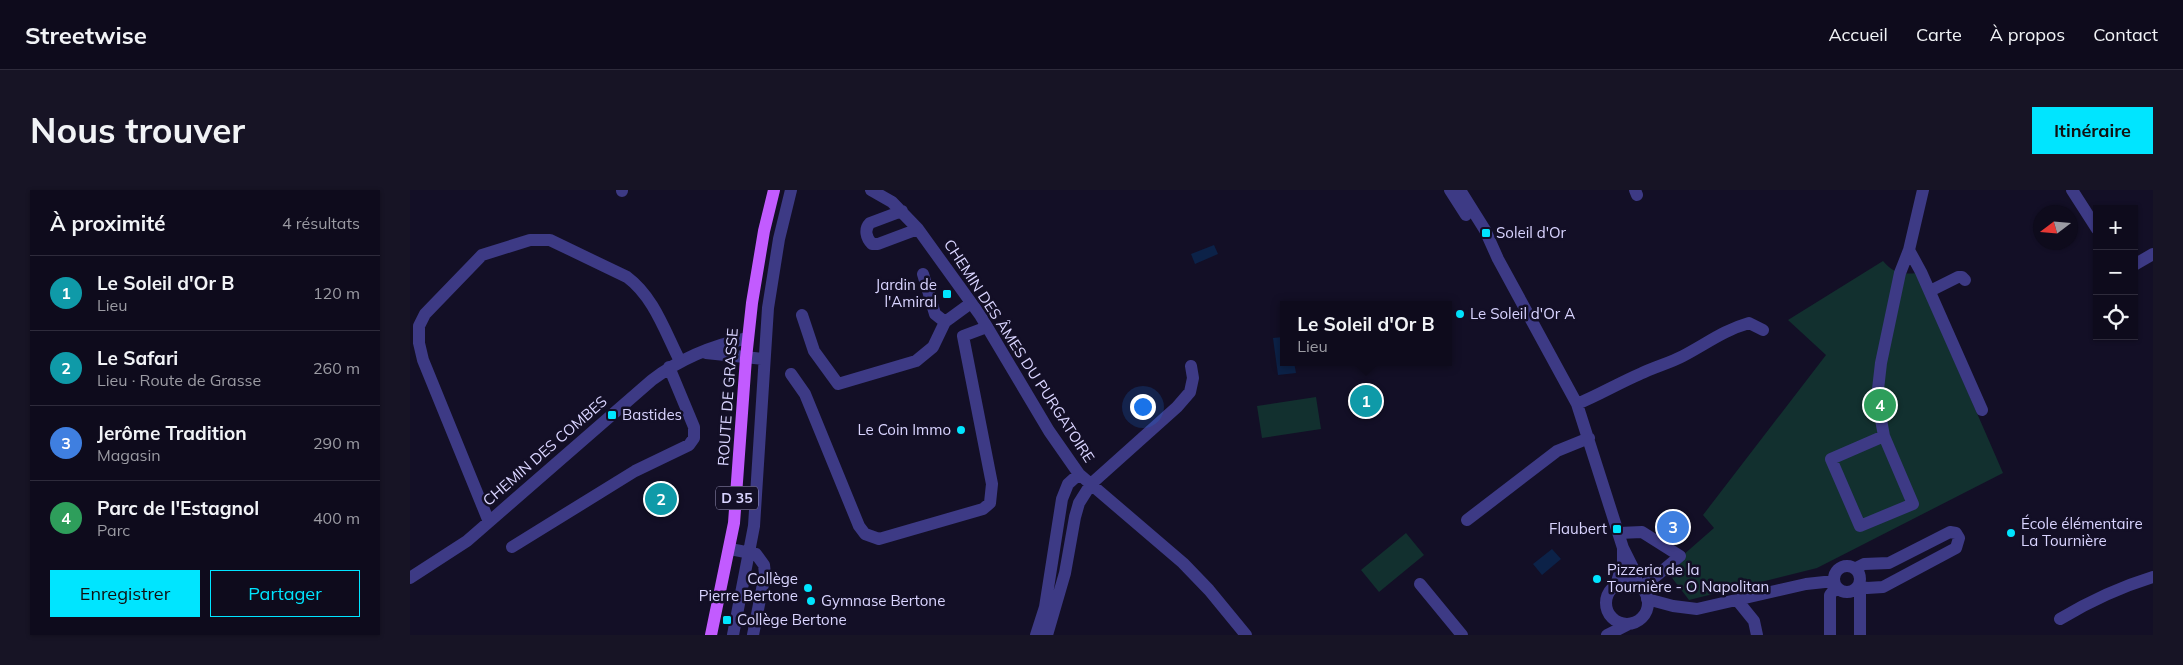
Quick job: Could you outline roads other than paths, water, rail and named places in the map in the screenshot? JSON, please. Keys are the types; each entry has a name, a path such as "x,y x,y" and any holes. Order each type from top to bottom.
{"main road":[{"name":"ROUTE DE GRASSE","path":"711,635 730,548 738,486 746,358 756,271 774,190"}],"street":[{"path":"733,635 754,526 768,308 779,239 791,190"},
{"name":"CHEMIN DES ÂMES DU PURGATOIRE","path":"871,190 902,211 918,229 971,302 1049,431 1079,474 1183,563 1209,590 1246,635"},
{"path":"1450,190 1474,228 1498,259"},
{"path":"1460,190 1484,230 1577,404 1623,548 1634,568 1638,585 1647,605 1645,616 1636,624 1627,625 1606,635"},
{"path":"2072,190 2093,223"},
{"path":"1884,436 1831,459 1860,526 1913,504 1884,436 1878,404 1880,372 1900,273 1909,250 1926,191"},
{"path":"902,211 870,223 867,226 866,232 868,240 872,244 878,244 918,229"},
{"path":"489,522 423,360 419,343 419,326 425,314 482,255 530,240 550,240 627,277 647,295 674,364 694,427 694,438 689,445 635,471 512,547"},
{"path":"1909,250 1930,291 1982,410"},
{"path":"2138,263 2153,254"},
{"path":"923,274 936,314 945,322"},
{"path":"1930,291 1958,277 1962,277 1965,280"},
{"path":"802,315 814,351 838,384 916,361 932,347 945,322 971,302"},
{"path":"1577,404 1683,356 1713,337 1737,326 1749,323 1763,330"},
{"path":"791,374 805,394 859,526 865,534 879,539 983,509 990,503 992,484 963,336 987,327"},
{"name":"CHEMIN DES COMBES","path":"410,578 466,542 652,380 674,364 730,342 748,338"},
{"name":"CHEMIN DES COMBES","path":"703,352 764,359"},
{"path":"1047,635 1065,573 1075,517 1080,503 1091,484 1177,408 1190,392 1193,378 1191,366"},
{"path":"1468,520 1557,451 1589,438"},
{"path":"1036,635 1045,607 1062,499 1068,484 1079,474"},
{"path":"1616,585 1630,582 1638,585 1648,582 1680,556 1642,532 1619,533"},
{"path":"1647,605 1697,609 1806,584 1835,584 1843,592 1848,593 1859,586 1866,588 1883,587 1956,548 1959,538 1956,533 1950,532 1889,563 1864,564 1856,568"},
{"path":"730,548 756,554 760,557 765,574 753,635"},
{"path":"1623,548 1623,562 1616,585 1607,598 1607,610 1613,619 1627,625"},
{"path":"1830,635 1830,595 1835,584 1834,575 1841,567 1851,566 1856,568 1861,578 1859,586 1860,635"},
{"path":"2060,619 2104,595 2153,577"},
{"path":"1420,584 1462,635"},
{"path":"1737,600 1754,621 1757,635"},
{"path":"1606,635 1610,615"}],"water":[{"path":"1214,245 1218,254 1195,264 1191,254"},
{"path":"1280,337 1280,366 1295,366 1296,373 1278,375 1273,338"},
{"path":"1552,549 1561,559 1542,575 1533,564"}],"place":[{"name":"Soleil d'Or","path":"1486,233"},
{"name":"Jardin de l'Amiral","path":"947,294"},
{"name":"Le Soleil d'Or A","path":"1460,314"},
{"name":"Le Soleil d'Or B","path":"1366,401"},
{"name":"Parc de l'Estagnol","path":"1880,405"},
{"name":"Bastides","path":"612,415"},
{"name":"Le Coin Immo","path":"961,430"},
{"name":"Le Safari","path":"661,499"},
{"name":"Jerôme Tradition","path":"1673,527"},
{"name":"Flaubert","path":"1617,529"},
{"name":"École élémentaire La Tournière","path":"2011,533"},
{"name":"Pizzeria de la Tournière - O Napolitan","path":"1597,579"},
{"name":"Collège Pierre Bertone","path":"808,588"},
{"name":"Gymnase Bertone","path":"811,601"},
{"name":"Collège Bertone","path":"727,620"}]}
